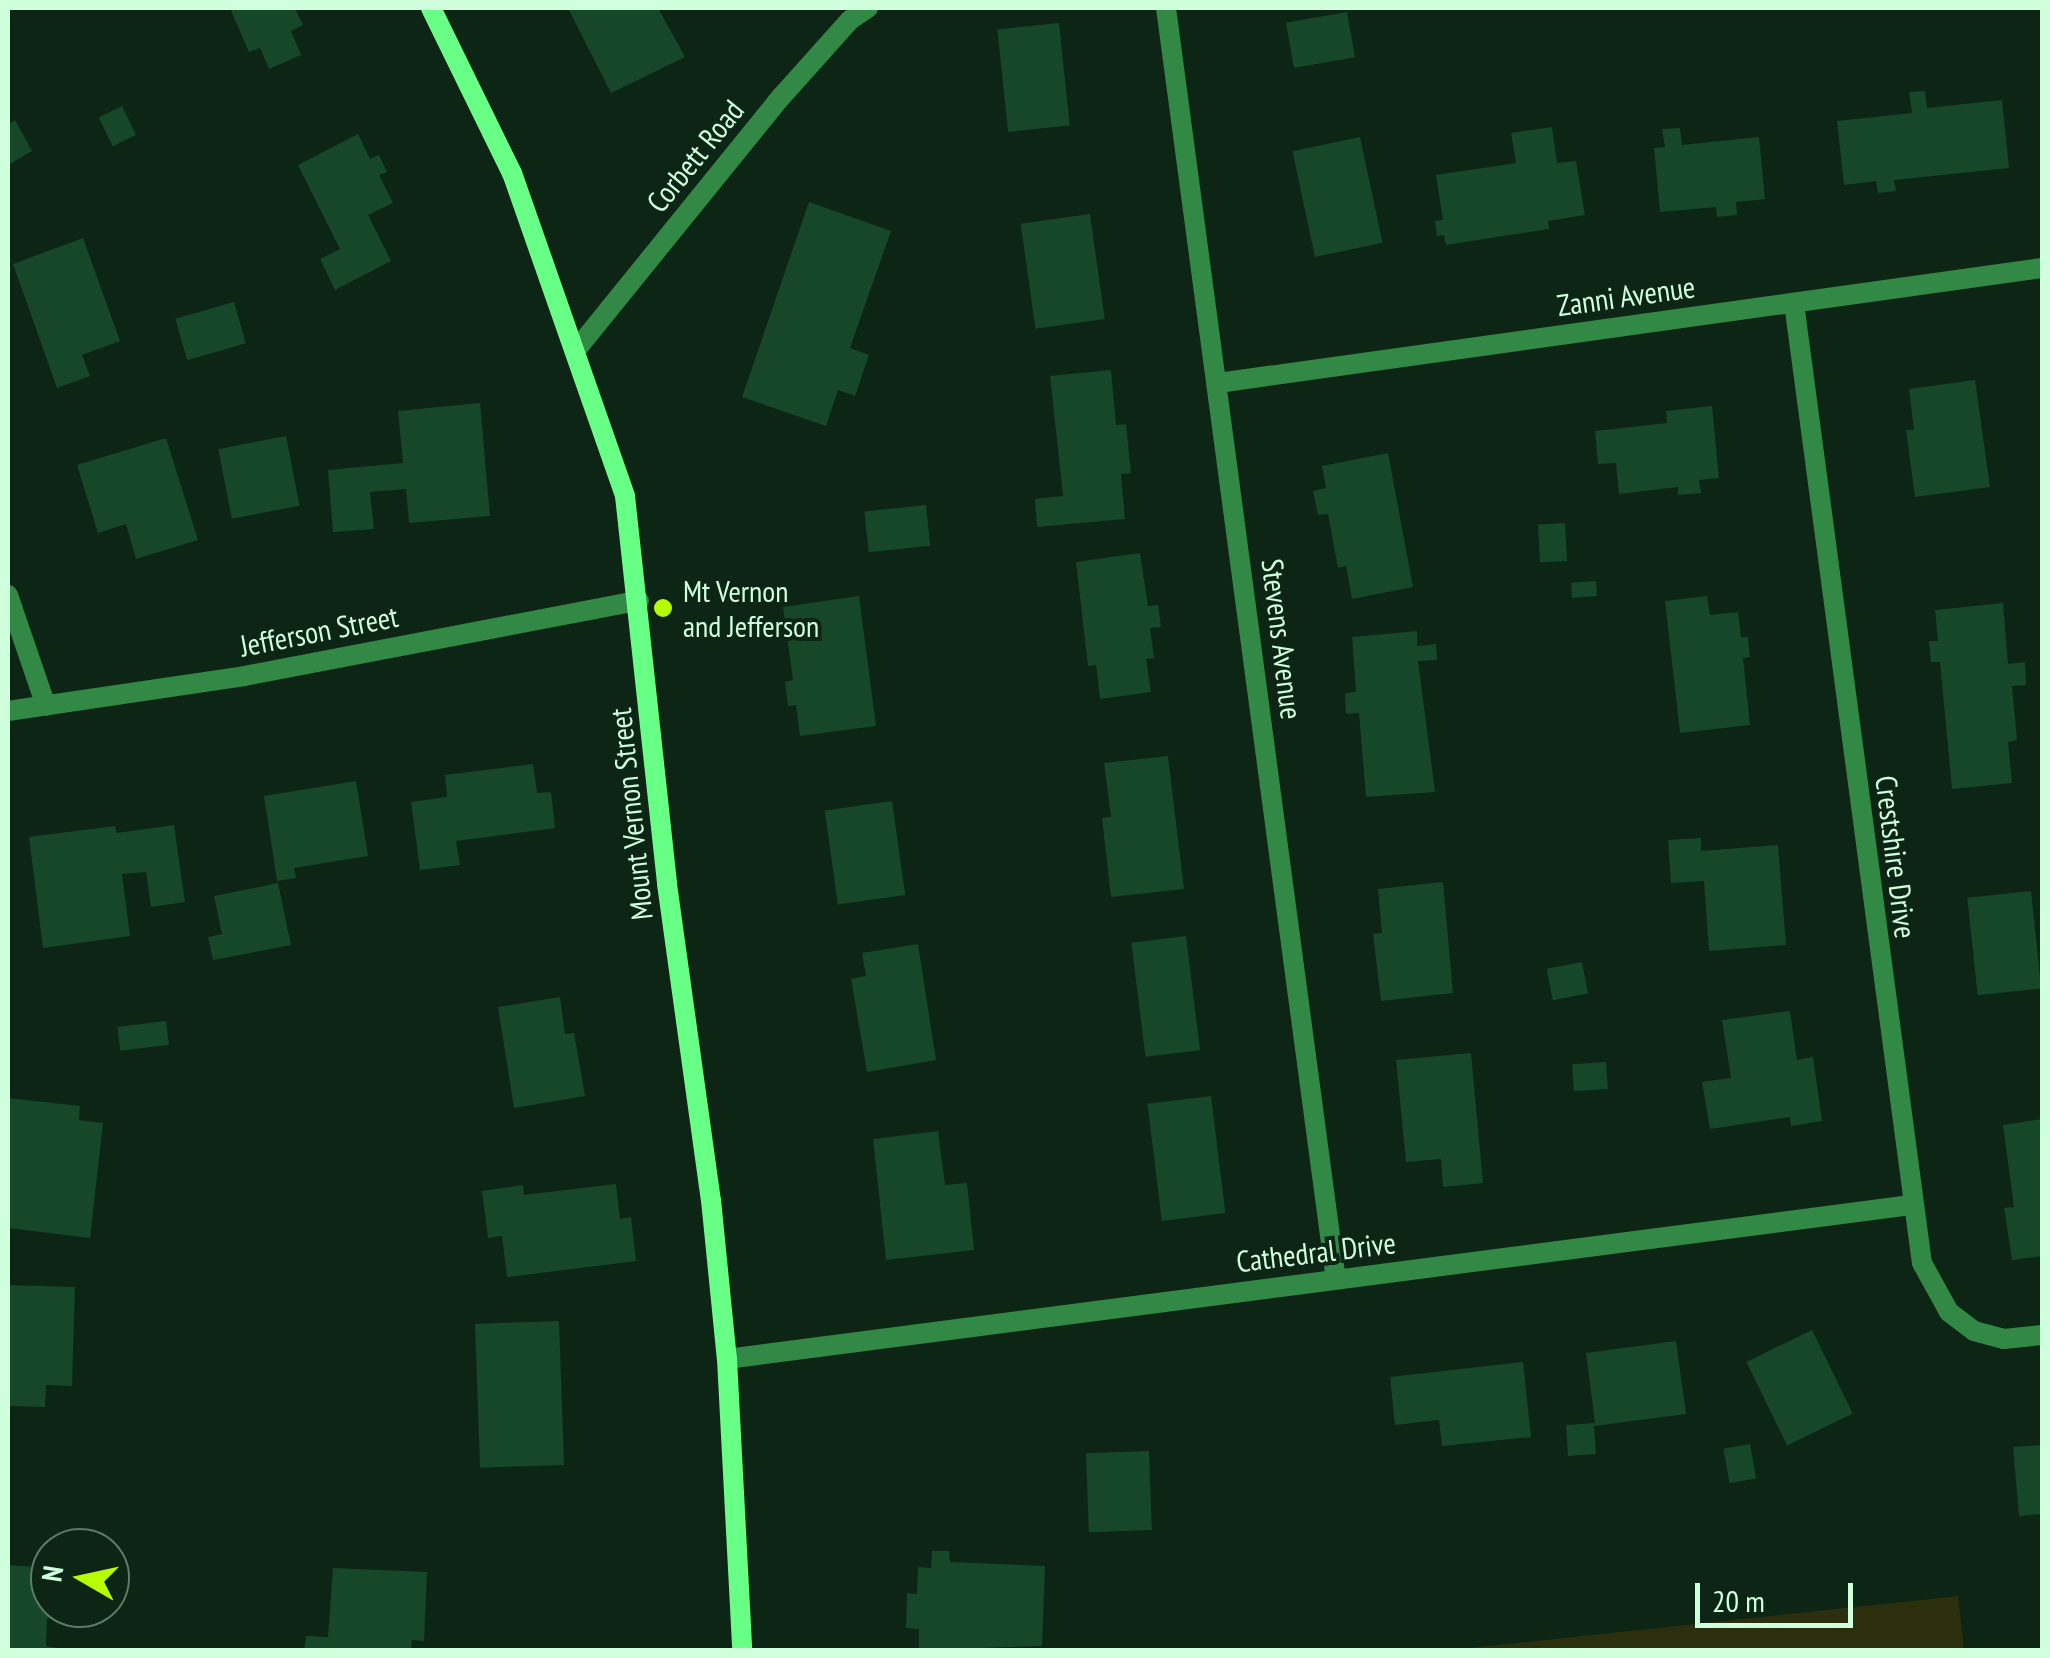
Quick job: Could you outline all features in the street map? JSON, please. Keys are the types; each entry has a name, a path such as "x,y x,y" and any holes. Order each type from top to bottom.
{"main road":[{"name":"Mount Vernon Street","path":"431,8 512,173 625,496 668,884 728,1358 742,1650"}],"street":[{"name":"Corbett Road","path":"576,350 782,96 850,20 868,8"},
{"name":"Stevens Avenue","path":"1166,8 1336,1280"},
{"name":"Zanni Avenue","path":"1218,384 2042,268"},
{"name":"Crestshire Drive","path":"1794,302 1911,1204 1922,1263 1949,1312 1974,1330 2004,1338 2042,1335"},
{"path":"8,595 46,706"},
{"name":"Jefferson Street","path":"8,711 244,676 639,600"},
{"name":"Cathedral Drive","path":"728,1358 1911,1204"}],"green space":[{"path":"1958,1596 1964,1650 1451,1650"}],"building":[{"path":"230,8 295,8 303,25 291,31 301,55 269,69 260,48 249,52"},
{"path":"568,8 658,8 685,57 611,93"},
{"path":"1347,12 1355,57 1294,68 1286,23"},
{"path":"1059,23 1070,125 1008,132 997,29"},
{"path":"1925,91 1927,108 2002,100 2009,168 1894,180 1896,191 1878,193 1876,181 1844,185 1837,121 1912,113 1909,92"},
{"path":"122,106 136,135 113,146 99,117"},
{"path":"15,120 32,151 8,165 8,125"},
{"path":"1552,127 1557,163 1576,161 1585,215 1548,221 1549,229 1446,245 1444,235 1437,236 1435,221 1443,220 1436,175 1516,163 1511,133"},
{"path":"1680,128 1682,145 1759,137 1765,199 1736,202 1737,215 1717,217 1716,207 1660,212 1654,148 1665,147 1662,129"},
{"path":"358,134 370,159 379,155 387,172 379,175 393,203 368,215 391,261 335,290 320,259 340,249 298,165"},
{"path":"1360,137 1382,243 1315,257 1293,151"},
{"path":"809,202 891,231 850,348 869,355 855,396 838,390 826,426 742,397"},
{"path":"1090,214 1105,319 1035,329 1021,224"},
{"path":"83,238 120,341 82,355 90,376 57,388 13,264"},
{"path":"234,302 246,343 187,360 175,319"},
{"path":"1111,370 1116,425 1126,424 1131,473 1121,474 1125,519 1037,527 1035,499 1063,496 1050,376"},
{"path":"1975,380 1990,487 1915,497 1906,430 1914,430 1909,389"},
{"path":"480,403 490,516 409,523 406,489 370,492 374,529 333,532 328,470 403,463 398,411"},
{"path":"1712,406 1719,478 1699,480 1701,493 1678,495 1678,487 1619,494 1616,463 1598,464 1595,431 1667,423 1666,411"},
{"path":"286,436 300,506 232,519 218,449"},
{"path":"166,438 198,540 136,559 126,524 98,533 77,465"},
{"path":"1388,453 1413,587 1352,599 1346,566 1338,568 1328,514 1318,515 1313,491 1326,488 1322,466"},
{"path":"926,505 930,546 869,552 864,511"},
{"path":"1565,523 1567,561 1540,562 1538,524"},
{"path":"1140,553 1148,606 1158,605 1161,627 1150,628 1154,658 1146,659 1151,692 1100,699 1096,665 1088,666 1076,562"},
{"path":"1596,581 1597,596 1572,598 1571,583"},
{"path":"859,596 876,726 800,736 796,705 788,706 785,682 793,680 783,607"},
{"path":"1707,596 1710,615 1738,612 1741,637 1748,637 1750,657 1743,658 1750,725 1680,733 1665,601"},
{"path":"2003,603 2008,664 2025,662 2026,685 2012,686 2017,740 2008,742 2012,783 1952,789 1940,662 1931,662 1929,641 1938,641 1935,610"},
{"path":"1417,631 1417,646 1436,644 1437,660 1418,661 1435,792 1366,797 1359,713 1346,714 1345,693 1356,692 1352,637"},
{"path":"1168,756 1184,889 1111,897 1102,818 1111,817 1104,763"},
{"path":"533,764 537,793 551,792 555,828 456,841 460,865 420,870 411,802 447,797 445,775"},
{"path":"356,781 368,856 294,868 296,878 277,881 264,796"},
{"path":"892,801 905,895 838,905 825,810"},
{"path":"174,825 185,902 151,907 146,872 122,874 130,936 43,948 29,837 115,826 117,833"},
{"path":"1701,838 1701,851 1778,845 1786,945 1709,951 1704,881 1671,883 1668,840"},
{"path":"1443,882 1453,993 1381,1001 1373,934 1382,933 1378,889"},
{"path":"278,883 291,945 213,960 208,937 222,934 214,896"},
{"path":"2031,891 2041,988 1978,995 1967,898"},
{"path":"1186,936 1200,1050 1145,1057 1131,943"},
{"path":"918,944 936,1060 867,1072 851,979 866,976 862,953"},
{"path":"1582,962 1588,993 1553,1000 1547,969"},
{"path":"560,997 565,1034 574,1033 585,1096 514,1108 498,1007"},
{"path":"1790,1011 1797,1060 1813,1057 1822,1121 1791,1126 1790,1117 1710,1129 1702,1082 1731,1078 1722,1020"},
{"path":"166,1021 169,1045 120,1051 117,1027"},
{"path":"1471,1053 1483,1183 1443,1187 1441,1159 1406,1162 1396,1060"},
{"path":"1606,1062 1608,1089 1574,1091 1572,1064"},
{"path":"1211,1096 1225,1213 1162,1221 1147,1104"},
{"path":"8,1098 80,1106 79,1120 103,1123 90,1238 8,1228"},
{"path":"2042,1119 2042,1256 2012,1260 2004,1208 2014,1207 2003,1125"},
{"path":"938,1131 945,1185 967,1183 974,1250 886,1260 873,1139"},
{"path":"616,1184 620,1219 631,1217 636,1261 507,1277 502,1236 488,1238 482,1191 523,1185 524,1195"},
{"path":"8,1285 75,1287 72,1386 46,1385 45,1407 8,1406"},
{"path":"559,1321 564,1465 480,1468 475,1324"},
{"path":"1812,1330 1853,1414 1787,1446 1746,1362"},
{"path":"1676,1341 1686,1414 1594,1426 1596,1454 1568,1456 1566,1425 1595,1423 1586,1353"},
{"path":"1523,1362 1531,1437 1442,1446 1439,1420 1395,1425 1390,1377"},
{"path":"1750,1444 1756,1478 1729,1483 1723,1449"},
{"path":"2042,1445 2042,1514 2019,1516 2013,1447"},
{"path":"1149,1451 1152,1530 1089,1532 1086,1453"},
{"path":"932,1551 949,1551 950,1562 1045,1566 1042,1646 919,1650 919,1629 906,1628 907,1593 917,1594 918,1567 931,1568"},
{"path":"8,1565 30,1567 30,1628 47,1628 46,1646 68,1650 8,1650"},
{"path":"333,1568 427,1572 424,1641 412,1640 411,1650 304,1650 306,1636 328,1637"}],"place":[{"name":"Mt Vernon and Jefferson","path":"663,608"}]}
